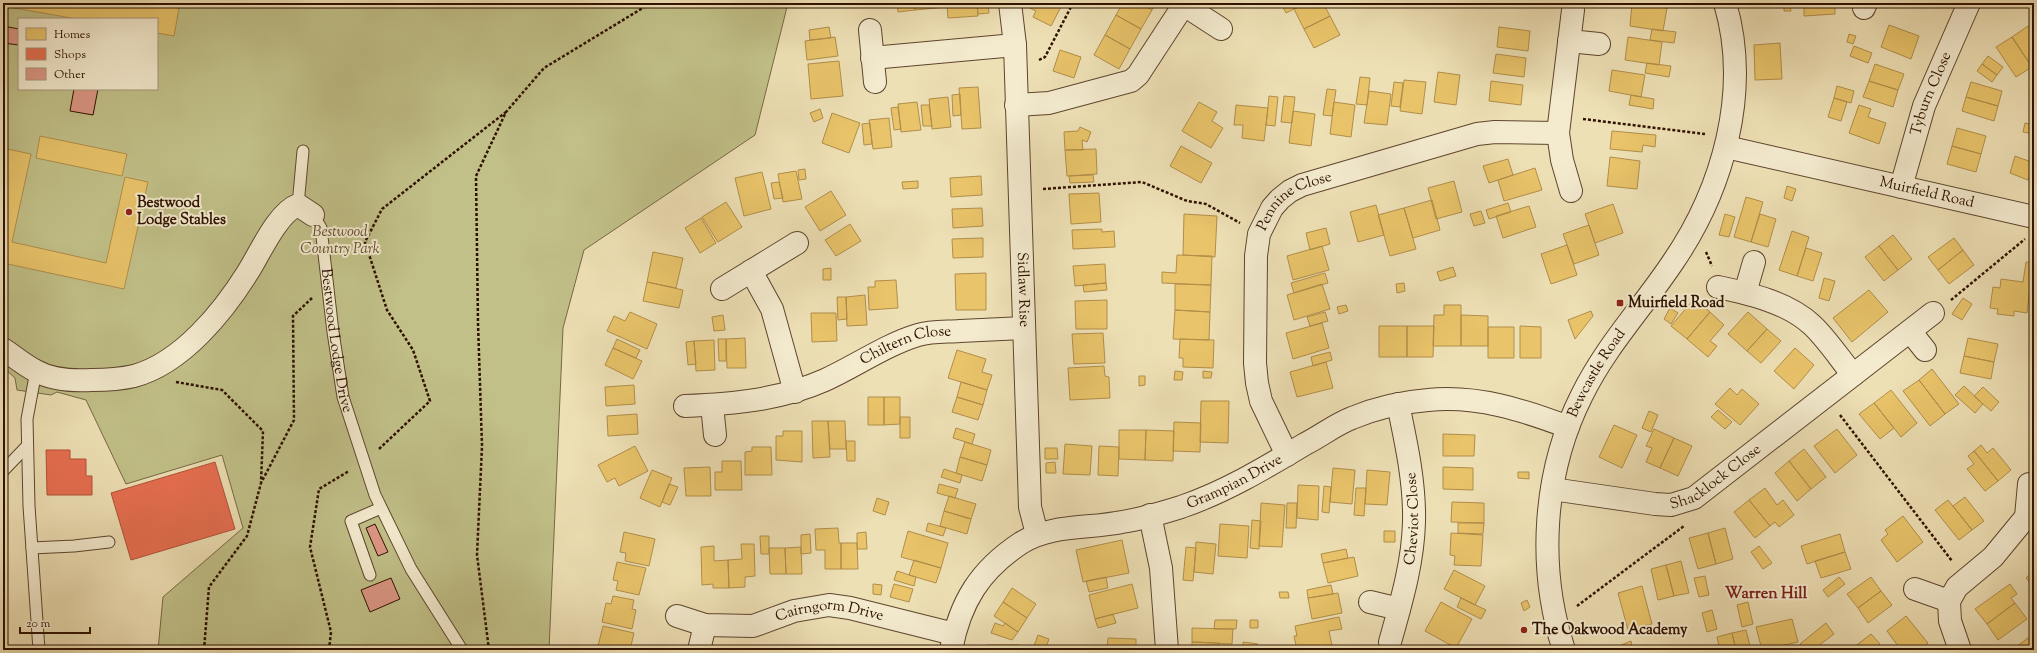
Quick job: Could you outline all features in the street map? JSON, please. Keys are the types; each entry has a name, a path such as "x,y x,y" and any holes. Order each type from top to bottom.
{"street":[{"name":"Sidlaw Rise","path":"1010,3 1015,55 1030,507 1037,534"},
{"name":"Bewcastle Road","path":"1564,650 1555,621 1548,565 1549,517 1558,457 1568,426 1581,395 1599,364 1689,238 1710,194 1727,142 1732,105 1735,57 1730,19 1725,3"},
{"name":"Tyburn Close","path":"1901,187 1924,106 1969,3"},
{"path":"1016,105 1049,102 1130,81 1138,75 1184,4 1221,29"},
{"path":"1571,190 1562,160 1558,125 1573,10"},
{"path":"870,30 875,82"},
{"path":"1569,41 1598,44"},
{"path":"872,58 1015,55"},
{"name":"Pennine Close","path":"1287,455 1261,401 1257,383 1255,356 1256,263 1259,234 1269,214 1280,199 1290,191 1302,185 1477,134 1558,125"},
{"name":"Muirfield Road","path":"1727,142 1901,187 2032,216"},
{"path":"3,349 36,371 63,380 107,380 134,376 164,364 215,319 247,273 278,222 291,208 306,210"},
{"path":"722,289 797,243"},
{"path":"1745,293 1754,262"},
{"path":"751,271 772,309 795,392"},
{"path":"1718,287 1745,293 1783,307 1812,325 1853,375"},
{"name":"Shacklock Close","path":"1552,489 1670,505 1694,498 1933,313"},
{"name":"Chiltern Close","path":"685,406 750,402 795,392 849,369 903,340 920,335 938,332 1024,328"},
{"path":"1910,331 1925,350"},
{"name":"Grampian Drive","path":"952,642 966,601 977,583 1004,556 1037,534 1053,529 1122,522 1207,497 1231,486 1350,418 1376,409 1398,404 1453,398 1477,401 1523,411 1568,426"},
{"name":"Cheviot Close","path":"1390,642 1399,609 1412,548 1414,521 1409,458 1398,404"},
{"path":"712,405 715,435"},
{"path":"1960,650 1950,621 1949,602 1957,587 1993,557 2030,518 2029,484"},
{"path":"1150,515 1161,568 1166,650"},
{"path":"1915,589 1949,602"},
{"path":"1370,602 1399,609"},
{"name":"Cairngorm Drive","path":"677,616 705,626 753,626 794,611 829,605 850,608 952,642"},
{"path":"699,650 705,626"}],"lane":[{"path":"303,151 306,210"},
{"name":"Bestwood Lodge Drive","path":"306,210 321,228 327,285 343,397 364,462 381,508 411,569 462,650"},
{"path":"36,371 26,419 32,548 39,650"},
{"path":"3,471 27,446"},
{"path":"370,575 350,521 381,508"},
{"path":"32,548 74,546 109,542"}],"path":[{"path":"329,650 331,632 310,547 319,490 364,462 430,401 413,350 387,310 366,242 382,209 506,112 544,68 651,3"},
{"path":"1015,55 1033,64 1045,57 1074,3"},
{"path":"489,650 477,555 482,446 476,176 506,112"},
{"path":"1558,125 1727,142"},
{"path":"1019,190 1142,182 1188,201 1206,204 1259,234"},
{"path":"1933,313 2025,240 2032,216"},
{"path":"1689,238 1708,254 1718,287"},
{"path":"261,482 294,420 293,316 327,285"},
{"path":"171,382 222,390 263,431 261,482 247,536 209,587 204,650"},
{"path":"1825,397 1966,579"},
{"path":"1555,621 1603,588 1688,524"}],"green space":[{"name":"Bestwood Country Park","path":"3,3 788,3 755,135 584,250 563,328 549,650 158,650 163,597 243,528 222,455 126,484 86,400 57,392 51,395 17,390 15,378 3,367"}],"building: Homes":[{"path":"3,3 149,3 179,8 174,36 158,33 158,18 71,18 3,6"},
{"path":"897,3 915,3 915,10 898,12"},
{"path":"915,3 947,3 947,7 915,10"},
{"path":"947,3 977,3 978,16 948,18"},
{"path":"977,3 988,3 989,13 978,14"},
{"path":"1030,3 1063,3 1051,26 1033,17 1036,11 1028,7"},
{"path":"1123,3 1140,3 1152,10 1141,29 1116,15"},
{"path":"1140,3 1156,3 1152,10"},
{"path":"1281,3 1306,3 1286,13"},
{"path":"1306,3 1323,3 1330,16 1304,29 1294,9"},
{"path":"1632,3 1667,8 1663,31 1630,26"},
{"path":"1784,3 1790,3 1791,11 1784,11"},
{"path":"1804,3 1835,3 1835,14 1804,16"},
{"path":"1116,15 1141,29 1130,49 1105,35"},
{"path":"1330,16 1340,35 1314,48 1304,29"},
{"path":"1889,25 1919,36 1911,59 1881,47"},
{"path":"2028,26 2034,36 2034,70 2012,37"},
{"path":"829,27 831,38 810,40 809,30"},
{"path":"1499,27 1530,31 1528,51 1497,47"},
{"path":"1652,29 1676,32 1674,43 1650,40"},
{"path":"1849,34 1856,36 1853,44 1847,42"},
{"path":"1105,35 1130,49 1119,69 1094,55"},
{"path":"835,37 838,56 807,60 805,41"},
{"path":"1628,37 1662,42 1659,65 1625,60"},
{"path":"2012,37 2032,67 2016,77 1996,47"},
{"path":"1780,43 1782,79 1755,80 1754,45"},
{"path":"1854,46 1872,53 1868,63 1850,56"},
{"path":"1060,50 1081,57 1074,78 1053,71"},
{"path":"1496,54 1526,58 1524,77 1493,73"},
{"path":"1988,56 2003,67 1997,75 1982,64"},
{"path":"839,61 843,96 811,99 808,64"},
{"path":"1647,63 1671,66 1669,77 1645,73"},
{"path":"1875,64 1904,74 1898,90 1869,81"},
{"path":"1982,64 1997,75 1992,82 1977,71"},
{"path":"1612,70 1645,75 1641,97 1609,91"},
{"path":"1438,72 1460,75 1456,105 1434,102"},
{"path":"1360,77 1370,78 1367,105 1356,104"},
{"path":"1404,80 1426,82 1422,114 1400,111"},
{"path":"1491,81 1523,85 1521,105 1489,101"},
{"path":"1869,81 1898,90 1893,107 1863,97"},
{"path":"1394,82 1403,83 1400,107 1391,106"},
{"path":"1971,82 2002,91 1998,106 1966,97"},
{"path":"1837,86 1854,91 1851,103 1834,98"},
{"path":"978,87 981,128 962,129 959,88"},
{"path":"1327,89 1336,90 1332,116 1323,115"},
{"path":"1369,91 1391,94 1387,125 1364,123"},
{"path":"960,94 961,115 953,116 952,95"},
{"path":"1631,95 1654,99 1653,109 1629,105"},
{"path":"1269,96 1278,97 1275,126 1266,125"},
{"path":"1284,96 1295,97 1292,123 1281,122"},
{"path":"948,97 951,127 932,129 929,99"},
{"path":"1966,97 1998,106 1994,121 1962,111"},
{"path":"1834,98 1847,102 1841,121 1828,117"},
{"path":"917,102 921,130 901,132 898,104"},
{"path":"1199,102 1217,112 1212,121 1223,128 1211,148 1182,131"},
{"path":"1334,102 1355,105 1351,137 1330,134"},
{"path":"921,105 929,105 932,126 923,126"},
{"path":"1236,105 1268,108 1264,141 1242,138 1243,125 1234,125"},
{"path":"1859,105 1871,109 1868,117 1886,123 1879,144 1849,133"},
{"path":"898,107 901,129 894,130 891,108"},
{"path":"820,109 823,118 814,122 810,113"},
{"path":"1293,111 1315,114 1311,146 1289,143"},
{"path":"832,113 860,123 849,153 822,143"},
{"path":"889,118 892,147 873,149 869,120"},
{"path":"870,123 872,144 864,145 862,124"},
{"path":"2025,123 2034,125 2034,134 2023,132"},
{"path":"1080,127 1091,132 1087,142 1082,140 1083,150 1065,150 1064,132 1078,131"},
{"path":"1957,128 1986,136 1981,154 1952,146"},
{"path":"1612,131 1656,135 1655,147 1643,145 1642,152 1610,149"},
{"name":"Bestwood Lodge Stables","path":"40,136 127,154 122,176 36,158"},
{"path":"1181,146 1212,163 1201,183 1170,166"},
{"path":"1952,146 1981,154 1976,172 1947,164"},
{"name":"Bestwood Lodge Stables","path":"7,149 31,154 12,242 106,263 125,177 148,182 124,289 3,263 3,167"},
{"path":"1096,149 1097,174 1067,176 1065,150"},
{"path":"2015,156 2034,163 2028,180 2010,173"},
{"path":"1610,157 1640,161 1637,189 1607,186"},
{"path":"1508,159 1513,175 1489,183 1483,166"},
{"path":"1535,168 1542,190 1504,201 1498,180"},
{"path":"805,169 806,179 799,180 798,170"},
{"path":"796,171 802,199 783,202 778,174"},
{"path":"762,172 771,209 744,216 735,178"},
{"path":"1093,175 1094,182 1070,183 1069,176"},
{"path":"981,176 982,195 951,197 950,178"},
{"path":"918,181 918,188 903,189 902,182"},
{"path":"1454,181 1462,212 1436,219 1428,188"},
{"path":"779,182 783,198 774,199 771,183"},
{"path":"1787,186 1796,189 1792,201 1784,198"},
{"path":"831,191 846,215 820,231 805,207"},
{"path":"1099,193 1101,222 1071,224 1069,194"},
{"path":"1746,197 1763,202 1751,242 1734,237"},
{"path":"1432,200 1440,230 1413,238 1404,208"},
{"path":"726,202 742,227 718,242 702,217"},
{"path":"1508,203 1511,212 1489,219 1486,210"},
{"path":"1613,204 1623,233 1595,243 1585,214"},
{"path":"1376,205 1384,235 1358,242 1350,212"},
{"path":"1529,206 1536,227 1503,238 1496,216"},
{"path":"982,208 983,226 953,228 952,209"},
{"path":"1404,208 1416,249 1390,256 1378,215"},
{"path":"1481,211 1485,223 1474,226 1470,214"},
{"path":"1184,214 1217,216 1215,257 1183,255"},
{"path":"1725,214 1735,217 1729,237 1719,235"},
{"path":"1760,214 1776,219 1768,247 1751,242"},
{"path":"701,218 716,243 700,253 685,228"},
{"path":"850,224 861,241 836,256 825,240"},
{"path":"1589,225 1599,255 1574,264 1563,234"},
{"path":"1326,228 1330,244 1310,250 1306,233"},
{"path":"1102,229 1102,232 1114,231 1115,247 1073,249 1072,230"},
{"path":"1792,231 1809,237 1797,276 1779,270"},
{"path":"1893,235 1912,259 1898,270 1879,246"},
{"path":"983,238 983,257 953,258 952,239"},
{"path":"1954,238 1963,250 1938,270 1928,257"},
{"path":"1567,245 1577,275 1551,284 1541,254"},
{"path":"1322,246 1329,270 1293,280 1287,256"},
{"path":"1879,246 1898,270 1884,281 1865,257"},
{"path":"1806,248 1822,253 1813,281 1797,276"},
{"path":"1963,250 1974,265 1949,284 1938,270"},
{"path":"653,252 683,258 676,288 647,282"},
{"path":"1177,255 1212,256 1211,285 1162,283 1162,272 1176,273"},
{"path":"2026,262 2034,263 2034,288 2030,287 2027,313 2014,311 2014,316 1997,314 1998,309 1990,308 1993,287 2000,288 2001,279 2023,282"},
{"path":"1105,264 1106,283 1075,286 1073,266"},
{"path":"1453,267 1456,276 1440,281 1437,272"},
{"path":"831,268 831,280 823,280 823,269"},
{"path":"986,273 986,310 956,310 955,274"},
{"path":"1325,273 1328,283 1294,293 1291,283"},
{"path":"1824,278 1835,281 1829,301 1819,298"},
{"path":"896,280 898,308 869,310 868,287 875,287 875,281"},
{"path":"647,282 683,290 679,308 643,301"},
{"path":"1106,283 1107,290 1084,292 1083,285"},
{"path":"1404,283 1405,291 1397,293 1396,284"},
{"path":"1175,284 1211,285 1210,312 1175,310"},
{"path":"1322,284 1330,309 1294,320 1287,295"},
{"path":"1869,290 1888,312 1852,342 1833,318"},
{"path":"865,295 867,325 847,326 846,297"},
{"path":"837,297 846,297 847,319 838,320"},
{"path":"1963,298 1972,304 1962,320 1952,314"},
{"path":"1694,299 1710,312 1687,339 1671,326"},
{"path":"1107,300 1107,329 1076,329 1075,301"},
{"path":"1346,305 1348,311 1339,314 1337,307"},
{"path":"1444,305 1461,305 1461,346 1433,346 1434,315 1444,315"},
{"path":"1670,308 1678,313 1671,324 1664,319"},
{"path":"1175,310 1210,312 1209,340 1173,339"},
{"path":"1591,311 1593,316 1575,339 1568,320"},
{"path":"630,312 657,324 647,349 607,331 614,316 625,321"},
{"path":"1325,312 1328,321 1310,326 1307,317"},
{"path":"1710,312 1724,325 1710,341 1717,346 1708,357 1687,339"},
{"path":"1748,312 1767,329 1747,351 1728,334"},
{"path":"811,313 836,313 837,341 812,342"},
{"path":"723,315 725,330 714,331 712,317"},
{"path":"1461,315 1488,316 1488,346 1461,346"},
{"path":"1322,323 1329,348 1293,359 1286,333"},
{"path":"1379,326 1407,326 1407,357 1379,357"},
{"path":"1407,326 1434,326 1433,357 1407,357"},
{"path":"1520,326 1541,327 1541,358 1520,358"},
{"path":"1488,327 1514,327 1514,358 1488,358"},
{"path":"1767,329 1781,341 1761,363 1747,351"},
{"path":"1103,333 1105,363 1074,364 1072,334"},
{"path":"745,338 746,368 727,368 726,339"},
{"path":"1968,338 1998,344 1994,362 1964,356"},
{"path":"617,339 640,350 636,358 613,348"},
{"path":"718,339 726,339 726,361 719,361"},
{"path":"1180,339 1214,340 1213,368 1183,367 1183,358 1179,358"},
{"path":"714,340 715,370 696,371 694,341"},
{"path":"694,341 696,364 688,365 686,342"},
{"path":"613,348 642,361 633,379 605,365"},
{"path":"1795,348 1814,365 1794,389 1774,371"},
{"path":"957,350 986,359 982,372 992,375 987,390 948,378"},
{"path":"1330,352 1332,360 1313,366 1311,357"},
{"path":"1964,356 1994,362 1991,379 1960,373"},
{"path":"1326,362 1333,388 1297,397 1290,372"},
{"path":"1104,366 1105,376 1109,377 1110,398 1070,400 1068,368"},
{"path":"1932,369 1959,404 1945,414 1919,380"},
{"path":"1175,371 1183,372 1182,380 1174,380"},
{"path":"1203,371 1212,372 1211,378 1203,378"},
{"path":"1139,376 1145,376 1145,385 1139,386"},
{"path":"1919,380 1945,414 1930,426 1903,391"},
{"path":"961,382 987,390 983,405 957,397"},
{"path":"634,385 635,404 606,406 605,387"},
{"path":"1964,386 1983,404 1975,413 1955,395"},
{"path":"1983,387 1999,402 1991,411 1974,396"},
{"path":"1730,388 1737,395 1742,389 1759,404 1740,425 1715,404"},
{"path":"1891,390 1917,423 1901,437 1874,403"},
{"path":"868,397 884,397 884,425 868,425"},
{"path":"884,397 900,397 900,424 884,425"},
{"path":"957,397 983,405 978,420 952,412"},
{"path":"1201,401 1229,401 1228,443 1200,442"},
{"path":"1874,403 1894,428 1880,439 1859,414"},
{"path":"1718,410 1732,422 1725,429 1711,417"},
{"path":"1649,411 1658,415 1651,432 1642,428"},
{"path":"637,414 638,434 608,436 607,416"},
{"path":"900,417 910,417 910,438 900,438"},
{"path":"812,421 828,421 830,457 813,458"},
{"path":"828,421 845,421 846,449 830,449"},
{"path":"1174,422 1201,423 1200,452 1173,451"},
{"path":"1614,425 1637,435 1622,468 1599,457"},
{"path":"956,428 975,434 972,444 953,438"},
{"path":"1654,429 1674,438 1660,468 1646,462 1652,448 1646,446"},
{"path":"1837,429 1857,455 1835,473 1814,446"},
{"path":"1119,430 1146,430 1145,460 1119,459"},
{"path":"1146,430 1174,431 1173,461 1145,460"},
{"path":"783,431 802,431 802,462 776,460 776,436 783,436"},
{"path":"1443,434 1475,435 1474,456 1443,456"},
{"path":"1674,438 1692,446 1678,476 1660,468"},
{"path":"846,441 855,441 855,461 847,461"},
{"path":"965,442 991,450 987,465 960,457"},
{"path":"1065,444 1092,446 1090,475 1063,474"},
{"path":"1981,445 1987,453 1993,448 2011,470 1998,481 1974,451"},
{"path":"635,446 648,471 619,486 615,478 607,482 598,465"},
{"path":"1099,446 1119,447 1118,476 1098,475"},
{"path":"752,447 771,447 772,475 745,475 745,452 752,451"},
{"path":"1045,448 1057,448 1058,459 1045,459"},
{"path":"1804,449 1826,477 1811,489 1789,461"},
{"path":"1974,451 1998,481 1985,491 1967,469 1974,464 1968,456"},
{"path":"960,457 987,465 982,481 956,473"},
{"path":"722,461 741,461 742,490 715,490 715,472 722,472"},
{"path":"1789,461 1811,489 1797,501 1775,473"},
{"path":"1055,462 1056,473 1046,473 1046,463"},
{"path":"710,467 711,496 686,496 684,468"},
{"path":"1443,467 1473,468 1473,490 1443,489"},
{"path":"1333,468 1355,470 1352,504 1330,502"},
{"path":"944,469 962,475 960,483 941,477"},
{"path":"652,470 672,478 660,507 640,498"},
{"path":"1367,470 1390,472 1387,505 1365,504"},
{"path":"1518,472 1529,472 1529,479 1518,478"},
{"path":"669,484 678,487 670,505 662,502"},
{"path":"939,484 958,489 955,498 937,493"},
{"path":"1298,485 1319,486 1318,520 1297,518"},
{"path":"1324,486 1331,487 1329,513 1322,512"},
{"path":"1356,488 1366,488 1364,516 1354,515"},
{"path":"1765,488 1777,505 1783,500 1794,515 1779,527 1775,522 1770,526 1749,500"},
{"path":"949,496 976,504 971,519 944,511"},
{"path":"1965,497 1984,521 1972,530 1953,506"},
{"path":"877,498 889,502 885,515 873,511"},
{"path":"1749,500 1770,526 1755,538 1734,512"},
{"path":"1948,500 1972,530 1959,540 1935,510"},
{"path":"1452,502 1484,503 1484,523 1451,522"},
{"path":"1261,503 1285,505 1282,547 1259,546"},
{"path":"1287,503 1297,503 1296,528 1286,528"},
{"path":"944,511 971,519 967,534 940,526"},
{"path":"1903,516 1923,542 1897,562 1881,540 1888,534 1885,530"},
{"path":"1252,520 1261,521 1259,549 1250,548"},
{"path":"928,523 946,528 943,536 926,531"},
{"path":"1458,523 1484,523 1483,534 1458,533"},
{"path":"1220,524 1249,526 1247,558 1218,556"},
{"path":"838,528 839,543 841,543 841,569 825,569 825,550 816,550 815,529"},
{"path":"1725,528 1733,559 1716,564 1708,533"},
{"path":"908,531 948,543 941,568 901,557"},
{"path":"1384,531 1395,531 1395,542 1384,542"},
{"path":"624,532 655,539 649,566 625,561 626,553 620,552"},
{"path":"866,532 867,549 857,549 857,533"},
{"path":"1451,533 1483,535 1481,566 1454,565 1455,556 1450,555"},
{"path":"1708,533 1716,564 1698,569 1689,538"},
{"path":"810,534 811,553 801,554 801,535"},
{"path":"1840,534 1845,552 1807,564 1801,546"},
{"path":"760,536 769,536 769,554 761,554"},
{"path":"1122,540 1129,573 1083,582 1076,550"},
{"path":"1196,542 1216,544 1213,574 1194,572"},
{"path":"841,543 857,543 858,569 841,569"},
{"path":"741,544 754,544 755,576 745,577 745,587 729,588 728,560 742,559"},
{"path":"714,546 714,561 728,560 729,588 713,588 713,584 702,585 701,547"},
{"path":"1759,546 1772,563 1763,569 1751,552"},
{"path":"801,547 802,574 786,574 785,548"},
{"path":"1186,547 1196,548 1193,581 1183,580"},
{"path":"769,548 785,548 786,574 770,574"},
{"path":"1346,549 1348,558 1323,563 1321,554"},
{"path":"1845,552 1851,569 1821,578 1815,561"},
{"path":"1354,557 1358,576 1328,583 1323,563"},
{"path":"914,560 941,568 936,583 909,575"},
{"path":"1681,561 1689,593 1674,596 1666,565"},
{"path":"617,562 646,568 639,595 616,590 618,581 613,580"},
{"path":"1666,565 1674,596 1658,600 1651,569"},
{"path":"1454,570 1485,586 1475,605 1444,589"},
{"path":"897,571 916,577 914,586 894,580"},
{"path":"2034,571 2034,587 2026,578"},
{"path":"1705,576 1709,595 1699,597 1694,578"},
{"path":"1106,577 1108,588 1089,592 1086,581"},
{"path":"1839,577 1845,584 1828,597 1823,590"},
{"path":"1871,577 1881,591 1858,608 1847,594"},
{"path":"873,584 882,585 881,595 873,594"},
{"path":"894,584 913,589 909,602 890,597"},
{"path":"1132,584 1138,608 1095,619 1089,595"},
{"path":"2010,584 2017,594 2011,598 2015,603 1987,624 1975,609"},
{"path":"1331,585 1333,594 1308,598 1307,590"},
{"path":"1642,586 1652,624 1628,630 1618,593"},
{"path":"1012,588 1036,604 1027,618 1003,602"},
{"path":"1881,591 1892,605 1868,623 1858,608"},
{"path":"1279,592 1288,592 1289,598 1280,598"},
{"path":"1338,593 1342,613 1312,619 1308,598"},
{"path":"613,596 634,600 632,609 636,610 632,629 602,622 606,603 611,604"},
{"path":"1461,598 1486,610 1481,619 1457,607"},
{"path":"1527,600 1530,607 1524,611 1521,603"},
{"path":"1003,602 1027,618 1018,632 994,616"},
{"path":"1441,602 1472,619 1456,648 1425,631"},
{"path":"1748,602 1753,624 1742,627 1737,605"},
{"path":"2015,603 2027,619 1998,640 1987,624"},
{"path":"1712,610 1717,629 1707,632 1702,613"},
{"path":"1113,614 1116,623 1098,628 1095,619"},
{"path":"1906,616 1928,643 1919,650 1901,650 1887,631"},
{"path":"1339,617 1342,629 1329,631 1333,650 1297,650 1294,636 1297,636 1295,626"},
{"path":"1792,619 1798,642 1762,650 1756,627"},
{"path":"1215,620 1237,620 1236,629 1214,629"},
{"path":"1250,620 1258,620 1258,628 1250,628"},
{"path":"995,623 1003,626 1005,623 1018,632 1012,640 991,633"},
{"path":"1826,623 1834,634 1813,650 1805,650 1800,644"},
{"path":"603,626 634,633 630,650 597,650"},
{"path":"1192,628 1233,629 1232,644 1192,642"},
{"path":"1746,630 1751,650 1736,650 1732,633"},
{"path":"1732,633 1736,650 1720,650 1717,637"},
{"path":"1871,634 1880,644 1873,650 1856,650 1854,647"},
{"path":"1038,635 1049,639 1045,650 1034,646"},
{"path":"1108,638 1136,639 1136,650 1107,650"},
{"path":"2028,638 2034,646 2034,650 2012,650"},
{"path":"1631,641 1633,650 1622,650 1621,645"},
{"path":"1192,642 1219,643 1219,650 1192,650"},
{"path":"1243,642 1258,644 1257,650 1243,650"},
{"path":"987,645 1019,645 1019,650 987,650"}],"building: Shops":[{"path":"46,450 70,450 70,459 86,459 86,476 92,476 92,495 47,495"},
{"path":"215,462 235,529 131,560 111,493"}],"building: Other":[{"path":"3,26 18,29 18,45 3,43"},
{"path":"74,90 98,90 93,115 70,111"},
{"path":"375,524 388,552 378,556 366,528"},
{"path":"391,578 400,599 370,612 361,590"}],"place":[{"name":"Bestwood Lodge Stables","path":"129,212"},
{"name":"Muirfield Road","path":"1620,303"},
{"name":"The Oakwood Academy","path":"1524,630"}],"district":[{"name":"Warren Hill","path":"1766,594"}]}
